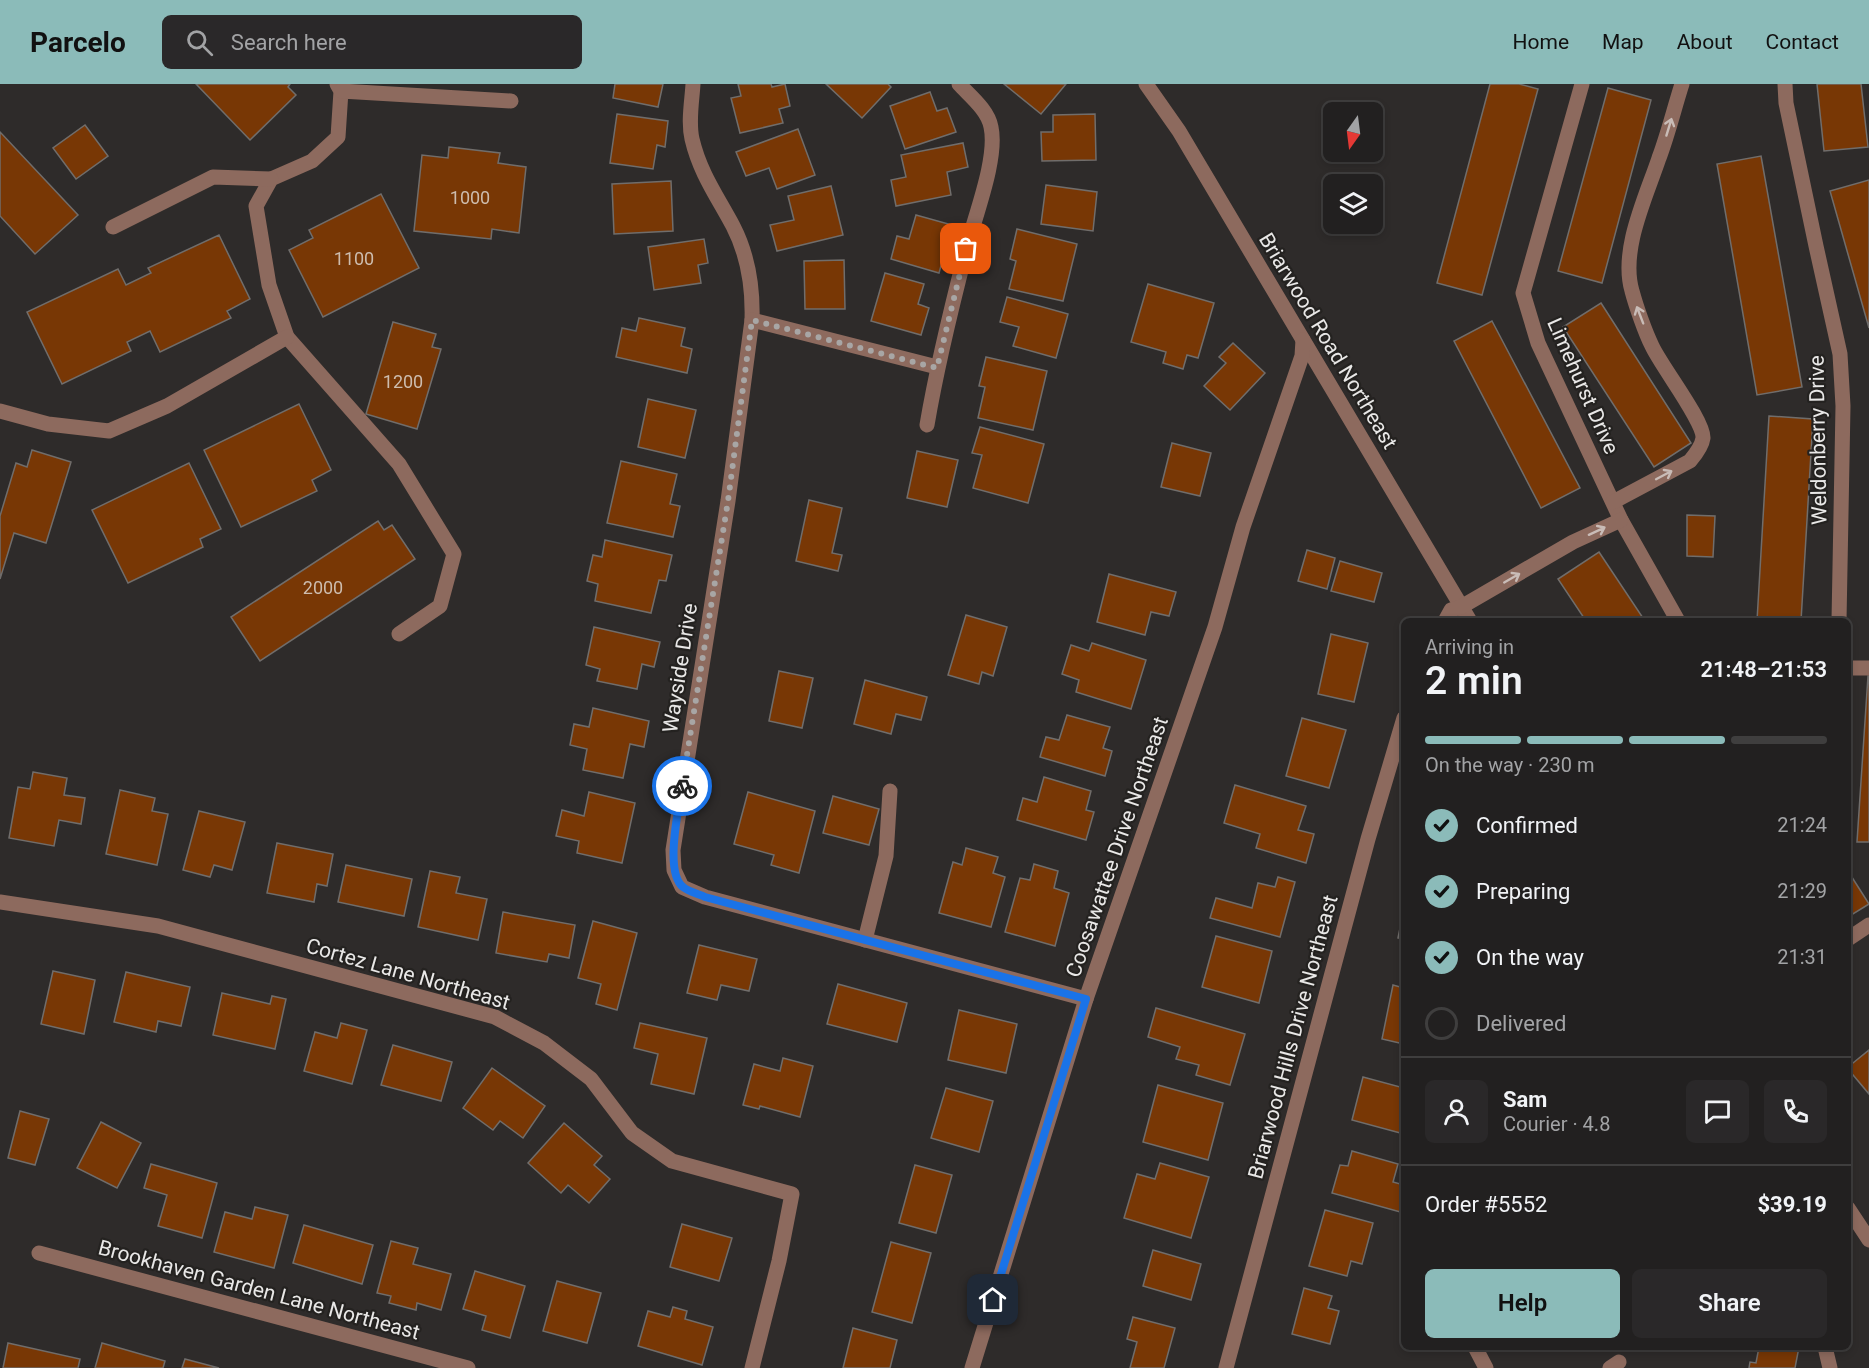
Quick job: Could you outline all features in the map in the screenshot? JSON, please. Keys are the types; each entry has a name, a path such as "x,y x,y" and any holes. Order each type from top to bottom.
{"street":[{"name":"Wayside Drive","path":"693,84 691,136 701,169 733,227 743,252 753,292 752,320 728,501 674,840 674,870 682,887 705,897 1086,999"},
{"path":"927,425 937,368 990,162 993,139 991,124 982,109 958,84"},
{"name":"Briarwood Road Northeast","path":"1146,84 1179,131 1468,618"},
{"name":"Limehurst Drive","path":"1582,84 1523,293 1538,343 1621,520 1676,618"},
{"path":"1613,502 1690,461 1697,452 1703,437 1691,411 1652,346 1631,290 1629,275 1632,244 1638,218 1682,84"},
{"name":"Weldonberry Drive","path":"1785,84 1786,103 1840,354 1843,406 1839,618"},
{"path":"113,227 213,177 271,179 312,161 338,137 339,87 511,101"},
{"path":"271,179 256,206 270,285 287,337 399,464 454,554 440,606 399,634"},
{"path":"752,320 937,368"},
{"path":"1,414 48,424 109,431 167,406 287,337"},
{"name":"Coosawattee Drive Northeast","path":"972,1368 1086,999 1215,627 1243,527 1302,356 1303,340"},
{"path":"1447,618 1451,610 1461,607 1573,542 1621,520"},
{"path":"1851,668 1869,668"},
{"name":"Briarwood Hills Drive Northeast","path":"1226,1368 1365,850 1401,728"},
{"path":"865,940 886,856 890,791"},
{"name":"Cortez Lane Northeast","path":"0,902 158,926 495,1017 544,1043 591,1079 632,1133 672,1161 792,1194 752,1368"},
{"path":"1851,937 1869,925"},
{"path":"1851,1213 1869,1240"},
{"name":"Brookhaven Garden Lane Northeast","path":"39,1253 468,1368"},
{"path":"1477,1350 1486,1368"},
{"path":"1826,1350 1830,1368"}],"building":[{"path":"196,84 290,84 288,87 296,95 250,140"},
{"path":"615,84 663,84 658,107 613,98"},
{"path":"738,84 771,84 772,87 785,84 790,106 779,109 783,123 740,133 731,98 741,96"},
{"path":"826,84 888,84 891,87 862,118"},
{"path":"1004,84 1066,84 1041,114"},
{"path":"1490,84 1519,84 1538,89 1482,295 1437,283"},
{"path":"1817,84 1861,84 1868,147 1824,151"},
{"path":"1608,88 1651,100 1602,283 1558,271"},
{"path":"930,92 937,111 947,108 956,132 905,149 890,106"},
{"path":"617,114 668,121 665,147 657,145 653,169 610,163"},
{"path":"1095,114 1096,160 1042,161 1041,132 1053,132 1053,115"},
{"path":"85,125 108,156 76,179 53,148"},
{"path":"798,129 815,175 777,189 769,168 746,176 736,152"},
{"path":"0,132 78,215 35,254 0,216"},
{"path":"963,143 968,167 947,172 951,195 896,206 891,180 906,177 901,155"},
{"path":"449,147 500,153 498,163 526,167 519,233 492,229 491,239 414,231 422,155 448,158"},
{"path":"1761,156 1802,387 1757,395 1717,164"},
{"path":"1869,180 1869,328 1830,191"},
{"path":"671,181 673,231 614,234 612,184"},
{"path":"1046,185 1097,192 1093,231 1041,224"},
{"path":"831,186 843,235 777,251 770,225 794,220 788,196"},
{"path":"381,194 419,268 323,317 289,250 313,238 309,230"},
{"path":"916,215 952,225 939,273 891,259 897,236 909,239"},
{"path":"1017,229 1077,244 1063,301 1009,289 1016,261 1010,259"},
{"path":"219,235 250,299 227,311 231,318 160,352 150,331 127,342 131,351 62,384 27,312 118,269 126,285 151,273 148,268"},
{"path":"704,239 708,263 698,265 701,283 654,290 648,247"},
{"path":"844,260 845,309 805,309 804,261"},
{"path":"885,273 924,284 918,304 929,308 921,335 871,321"},
{"path":"1148,284 1214,303 1198,358 1187,355 1183,369 1163,363 1166,352 1131,342"},
{"path":"1007,297 1068,314 1056,358 1013,346 1019,327 1000,322"},
{"path":"1601,303 1691,443 1654,467 1563,327"},
{"path":"639,318 685,328 681,346 692,349 687,373 616,357 622,328 636,331"},
{"path":"1492,321 1580,488 1541,508 1454,341"},
{"path":"393,322 436,334 432,347 441,349 417,429 366,414"},
{"path":"1233,343 1265,373 1230,410 1204,386 1226,363 1219,357"},
{"path":"986,357 1047,371 1033,430 978,418 985,387 979,386"},
{"path":"648,399 696,410 685,458 638,447"},
{"path":"299,404 331,470 312,480 317,491 241,527 204,450"},
{"path":"1769,416 1813,419 1801,618 1757,618"},
{"path":"980,427 1044,444 1028,503 973,488 982,455 972,453"},
{"path":"1172,443 1211,453 1200,496 1161,487"},
{"path":"32,450 71,462 46,543 14,533 0,579 0,516 16,463 27,467"},
{"path":"917,451 958,460 947,507 907,498"},
{"path":"621,461 677,474 670,504 680,506 673,537 607,523"},
{"path":"189,463 221,529 200,539 203,547 128,583 92,510"},
{"path":"809,500 842,508 832,553 842,555 838,571 796,561"},
{"path":"1687,515 1715,516 1713,557 1687,556"},
{"path":"378,521 384,530 392,525 415,559 260,661 231,617"},
{"path":"605,540 672,555 666,581 659,580 651,613 595,601 598,584 587,581 593,555 602,557"},
{"path":"1307,550 1335,558 1327,589 1298,581"},
{"path":"1599,552 1643,618 1584,618 1558,579"},
{"path":"1340,561 1382,573 1374,602 1331,591"},
{"path":"1109,574 1176,592 1169,616 1151,612 1145,635 1097,622"},
{"path":"966,615 1007,627 993,676 982,672 979,684 948,675"},
{"path":"594,627 660,642 654,667 642,664 637,689 597,681 600,669 586,665"},
{"path":"1331,634 1368,643 1354,702 1318,694"},
{"path":"1092,643 1146,660 1131,709 1076,692 1079,680 1062,674 1071,645 1089,651"},
{"path":"779,671 813,678 802,728 769,721"},
{"path":"1868,676 1869,842 1857,842"},
{"path":"865,680 927,697 921,720 896,714 891,734 854,724"},
{"path":"593,708 649,721 644,747 630,744 623,778 583,770 587,749 570,745 574,724 589,727"},
{"path":"1067,715 1110,727 1103,748 1112,751 1105,776 1040,757 1046,737 1059,740"},
{"path":"1302,718 1346,730 1329,788 1286,776"},
{"path":"33,772 67,778 64,795 85,798 81,824 59,820 54,846 9,838 18,787 30,789"},
{"path":"1044,777 1091,791 1086,810 1094,812 1086,840 1017,820 1023,798 1037,802"},
{"path":"1235,785 1306,806 1298,830 1314,834 1306,863 1256,848 1260,834 1224,823"},
{"path":"120,790 155,798 152,811 168,814 157,865 106,854"},
{"path":"589,792 635,803 622,863 577,853 579,841 556,836 562,810 584,816"},
{"path":"748,792 815,811 799,873 771,865 774,855 734,844"},
{"path":"833,796 879,809 869,845 823,833"},
{"path":"199,811 245,822 232,870 214,865 210,877 183,870"},
{"path":"277,843 333,854 327,886 317,884 314,902 267,893"},
{"path":"966,848 998,857 993,873 1005,877 991,927 939,913 953,862 962,865"},
{"path":"1034,864 1058,871 1054,888 1069,893 1055,946 1005,932 1020,878 1030,880"},
{"path":"346,865 412,879 404,916 338,902"},
{"path":"430,871 460,877 456,893 487,899 478,940 418,927"},
{"path":"1851,876 1869,904 1851,915"},
{"path":"1278,877 1295,882 1280,937 1210,918 1216,898 1252,908 1258,883 1275,887"},
{"path":"503,912 575,925 569,958 549,954 547,962 496,953"},
{"path":"593,921 637,933 617,1010 596,1004 601,984 578,978"},
{"path":"1216,936 1272,951 1259,1003 1202,987"},
{"path":"699,945 757,959 749,991 721,985 717,1000 687,993"},
{"path":"53,971 95,980 84,1034 41,1024"},
{"path":"126,972 190,987 181,1026 158,1021 156,1032 114,1022"},
{"path":"838,984 907,1003 897,1042 827,1024"},
{"path":"1393,985 1401,987 1401,1043 1382,1039"},
{"path":"222,993 270,1004 272,996 286,999 275,1049 213,1035"},
{"path":"1156,1008 1245,1034 1230,1085 1196,1075 1199,1065 1176,1059 1180,1047 1148,1037"},
{"path":"959,1010 1017,1024 1006,1073 948,1060"},
{"path":"341,1023 367,1030 352,1084 304,1071 315,1032 337,1038"},
{"path":"640,1023 707,1038 694,1094 651,1084 658,1054 634,1048"},
{"path":"393,1045 452,1062 441,1101 381,1085"},
{"path":"1869,1050 1869,1094 1851,1073 1851,1065"},
{"path":"783,1058 813,1066 800,1117 760,1106 759,1109 743,1105 754,1064 780,1071"},
{"path":"492,1068 545,1106 523,1138 500,1121 493,1130 463,1108"},
{"path":"1363,1077 1401,1087 1401,1133 1352,1120"},
{"path":"1158,1085 1223,1103 1208,1160 1143,1142"},
{"path":"946,1088 993,1101 979,1152 931,1138"},
{"path":"20,1111 49,1119 35,1165 8,1158"},
{"path":"101,1122 141,1143 117,1188 77,1168"},
{"path":"564,1123 602,1156 594,1165 610,1179 589,1203 568,1185 561,1193 528,1163"},
{"path":"1352,1151 1398,1164 1393,1182 1401,1184 1401,1212 1332,1193 1340,1165 1348,1166"},
{"path":"1160,1163 1209,1177 1191,1238 1124,1218 1137,1174 1155,1179"},
{"path":"151,1164 217,1183 202,1238 158,1226 167,1195 144,1188"},
{"path":"915,1165 952,1175 936,1233 899,1223"},
{"path":"255,1207 288,1215 274,1268 214,1252 225,1212 252,1219"},
{"path":"1325,1210 1373,1223 1362,1264 1351,1261 1347,1276 1309,1266"},
{"path":"682,1224 732,1238 719,1281 670,1267"},
{"path":"304,1225 373,1245 362,1284 293,1263"},
{"path":"391,1241 418,1248 413,1264 451,1274 441,1310 417,1303 416,1310 389,1303 391,1296 377,1293"},
{"path":"891,1242 931,1253 912,1323 872,1312"},
{"path":"1153,1250 1201,1264 1191,1300 1143,1286"},
{"path":"475,1271 525,1286 510,1338 482,1330 486,1316 463,1309"},
{"path":"557,1281 601,1293 587,1343 543,1331"},
{"path":"1304,1288 1332,1296 1328,1308 1339,1311 1330,1344 1292,1334"},
{"path":"673,1307 687,1311 685,1319 713,1327 702,1365 638,1346 648,1311 670,1317"},
{"path":"1133,1317 1175,1328 1164,1368 1130,1368 1137,1342 1127,1339"},
{"path":"853,1328 897,1340 890,1368 843,1368"},
{"path":"8,1343 80,1359 78,1368 3,1368"},
{"path":"102,1343 165,1361 163,1368 95,1368"},
{"path":"1758,1350 1798,1350 1795,1368 1749,1368 1750,1362 1756,1363"},
{"path":"185,1359 219,1368 182,1368"}],"way so far":[{"path":"682,786 728,501 752,320 937,368 966,249"}],"route":[{"path":"682,786 673,850 674,870 682,887 705,897 1086,999 993,1300"}]}
